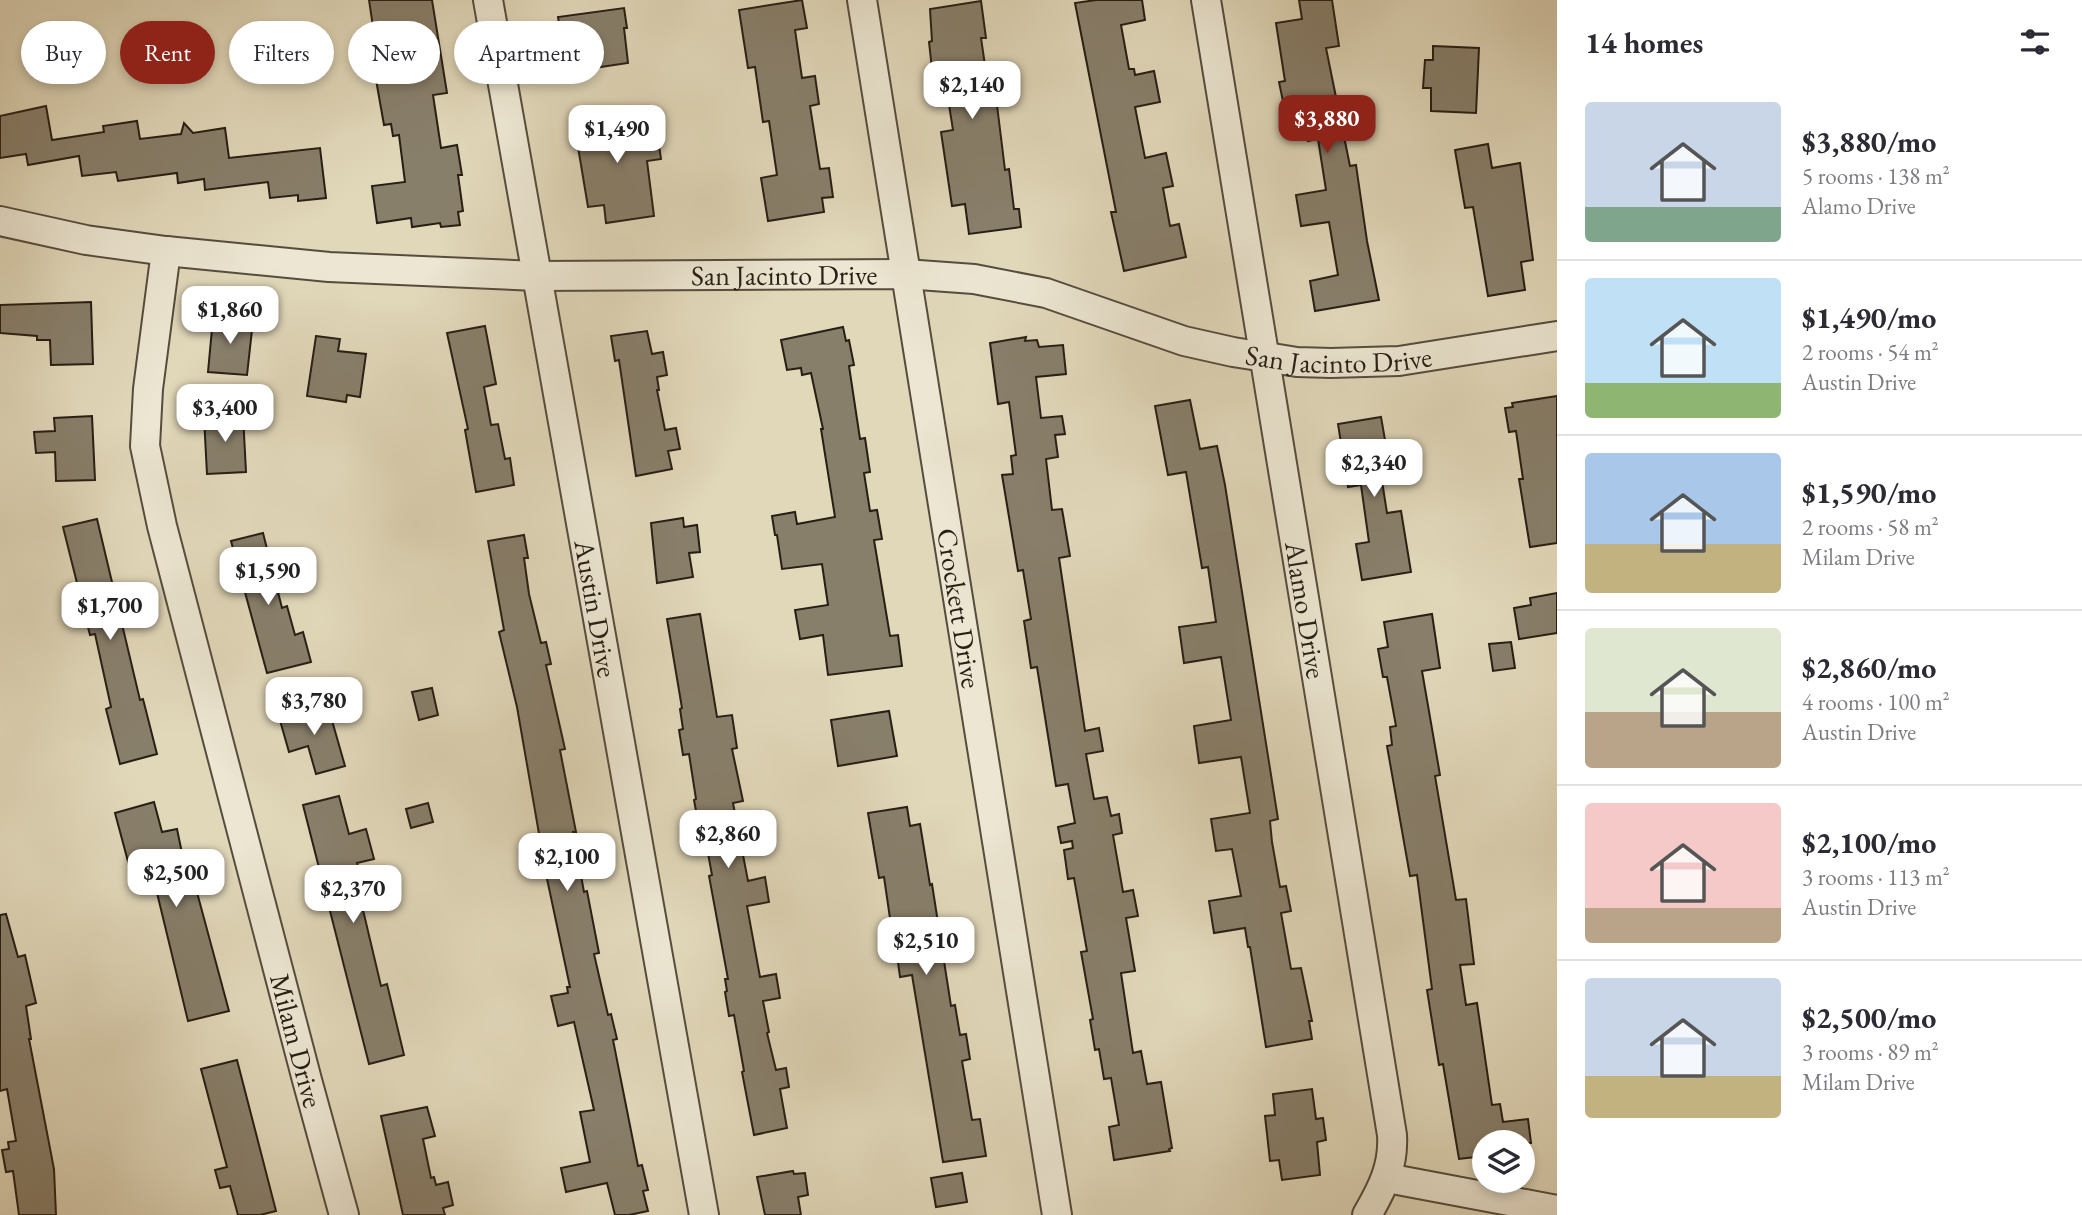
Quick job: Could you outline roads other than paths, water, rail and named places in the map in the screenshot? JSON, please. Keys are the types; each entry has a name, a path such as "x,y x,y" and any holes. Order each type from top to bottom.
{"street":[{"name":"Austin Drive","path":"488,0 704,1215"},
{"name":"Crockett Drive","path":"862,0 1057,1215"},
{"name":"Alamo Drive","path":"1206,0 1392,1135 1393,1150 1387,1178 1367,1215"},
{"name":"San Jacinto Drive","path":"0,221 86,240 302,265 537,276 905,274 974,279 1046,293 1184,341 1263,357 1331,363 1399,361 1557,336"},
{"name":"Milam Drive","path":"166,251 148,388 145,446 162,526 344,1215"},
{"path":"1387,1178 1557,1210"}]}
